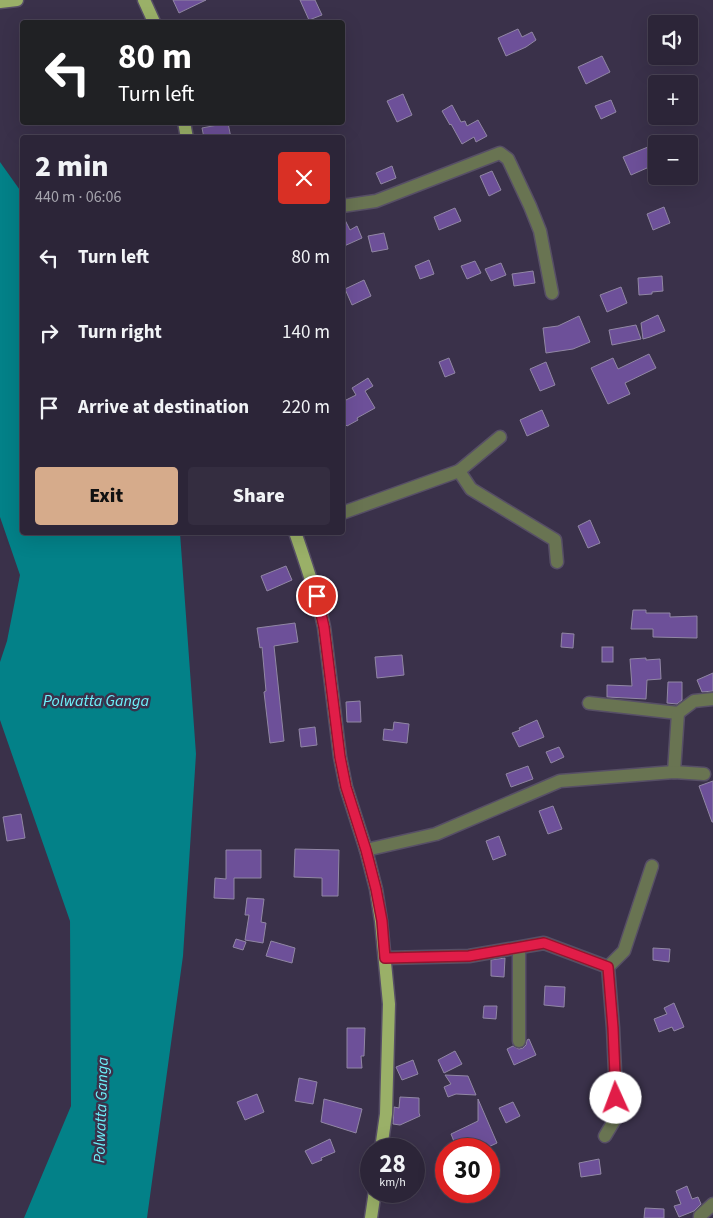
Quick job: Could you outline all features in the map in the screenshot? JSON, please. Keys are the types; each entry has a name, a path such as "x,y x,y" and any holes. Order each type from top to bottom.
{"main road":[{"path":"144,0 153,20"},
{"path":"296,535 320,608 340,757 346,787 376,889 382,921 389,1004 386,1114 383,1138"},
{"path":"370,1218 373,1203"}],"street":[{"path":"345,206 376,201 500,153 508,159 540,231 552,293"},
{"path":"345,512 459,472 500,437"},
{"path":"459,472 471,489 555,540 557,562"},
{"path":"589,703 678,713 694,702 713,699"},
{"path":"674,772 678,713"},
{"path":"366,850 436,834 560,781 674,772 704,774"},
{"path":"606,1136 617,1116 608,967 624,951 652,866"},
{"path":"385,958 469,956 544,943 608,967"},
{"path":"519,948 519,1041"},
{"path":"700,1218 713,1204"}],"water":[{"name":"Polwatta Ganga","path":"0,162 20,190 20,535 180,535 196,754 183,956 147,1218 24,1218 71,1106 70,921 0,720 0,662 7,641 20,575 0,517"}],"building":[{"path":"173,0 206,0 179,13"},
{"path":"300,0 315,0 322,15 309,20"},
{"path":"518,29 522,37 532,32 536,40 506,56 498,38"},
{"path":"602,56 610,72 586,84 578,67"},
{"path":"403,94 412,115 397,122 387,101"},
{"path":"611,100 616,112 601,119 595,106"},
{"path":"452,105 461,122 465,121 467,126 478,120 487,136 476,142 474,137 462,144 442,111"},
{"path":"228,125 230,135 203,135 202,128"},
{"path":"648,147 648,168 631,175 623,157"},
{"path":"392,166 396,178 381,184 376,173"},
{"path":"492,171 501,190 489,196 480,176"},
{"path":"664,207 670,223 653,230 647,214"},
{"path":"455,208 461,221 439,230 434,217"},
{"path":"345,220 350,230 357,226 362,238 345,246"},
{"path":"384,233 388,249 372,252 368,236"},
{"path":"429,260 434,274 420,279 415,266"},
{"path":"475,261 481,273 467,279 461,266"},
{"path":"501,263 506,275 491,281 485,269"},
{"path":"533,271 535,283 514,286 512,274"},
{"path":"662,276 663,291 639,295 638,278"},
{"path":"364,280 371,296 352,305 345,289"},
{"path":"621,287 627,303 607,312 600,295"},
{"path":"658,315 665,331 643,339 641,323"},
{"path":"579,316 590,342 573,349 546,353 543,328 558,326"},
{"path":"636,325 641,339 612,345 609,330"},
{"path":"649,354 656,368 625,383 630,394 608,404 591,368 613,358 618,369"},
{"path":"449,358 455,373 445,377 439,362"},
{"path":"546,362 555,385 540,391 530,369"},
{"path":"368,378 373,386 365,391 375,408 347,426 345,425 345,400 356,395 352,388"},
{"path":"542,410 549,426 527,436 520,420"},
{"path":"590,520 600,543 588,548 578,526"},
{"path":"286,566 292,580 267,591 261,576"},
{"path":"633,610 646,610 646,613 670,613 670,617 697,616 697,638 653,637 653,629 631,629"},
{"path":"295,623 298,642 274,646 284,741 270,743 264,692 266,691 262,647 260,648 257,628"},
{"path":"562,633 574,634 573,648 561,647"},
{"path":"602,647 613,647 613,662 602,662"},
{"path":"402,655 404,675 377,678 375,657"},
{"path":"646,658 646,660 660,659 661,679 647,680 646,699 607,697 607,685 632,686 630,659"},
{"path":"713,673 713,691 702,692 697,680"},
{"path":"668,682 682,682 682,700 677,704 667,703"},
{"path":"360,701 361,722 347,722 346,702"},
{"path":"537,720 544,737 519,747 512,733"},
{"path":"394,722 409,724 407,743 383,740 384,729 393,730"},
{"path":"315,727 317,745 301,747 299,729"},
{"path":"559,747 564,757 551,763 546,752"},
{"path":"528,766 533,779 511,787 506,774"},
{"path":"713,781 713,822 712,822 699,786"},
{"path":"553,806 562,829 548,834 539,811"},
{"path":"21,814 25,838 7,841 3,817"},
{"path":"499,836 506,855 493,860 486,841"},
{"path":"295,849 339,850 338,896 322,896 322,878 294,877"},
{"path":"226,850 261,850 261,878 234,878 234,899 214,898 215,878 226,879"},
{"path":"247,898 264,899 261,922 266,923 263,943 245,940 249,915 245,915"},
{"path":"236,939 246,942 243,950 233,947"},
{"path":"271,941 295,948 292,963 266,956"},
{"path":"653,948 670,949 669,962 653,960"},
{"path":"505,958 504,977 491,976 491,960"},
{"path":"545,986 565,987 564,1007 544,1005"},
{"path":"674,1003 684,1027 674,1031 672,1027 659,1032 654,1019 667,1014 664,1008"},
{"path":"484,1006 497,1006 496,1019 483,1018"},
{"path":"347,1028 365,1028 364,1056 361,1056 362,1068 347,1068"},
{"path":"529,1039 536,1055 514,1065 507,1049 513,1046 519,1049 523,1048"},
{"path":"455,1051 462,1064 444,1073 438,1060"},
{"path":"413,1060 418,1074 402,1080 396,1067"},
{"path":"445,1075 468,1076 476,1095 456,1094 448,1097 444,1087 451,1084"},
{"path":"299,1078 317,1082 313,1104 295,1101"},
{"path":"257,1094 264,1112 245,1120 237,1102"},
{"path":"400,1097 419,1098 420,1116 400,1125 393,1124 394,1107 399,1108"},
{"path":"324,1099 362,1109 356,1133 321,1122"},
{"path":"478,1099 495,1138 453,1138 451,1134 478,1121"},
{"path":"513,1102 520,1116 506,1123 499,1108"},
{"path":"330,1139 335,1152 312,1164 305,1151"},
{"path":"599,1159 601,1174 581,1177 579,1163"},
{"path":"687,1186 692,1199 698,1197 701,1204 694,1211 679,1217 674,1206 681,1204 676,1191"},
{"path":"645,1208 664,1209 664,1218 644,1218"}],"route":[{"path":"317,596 324,627 340,757 346,787 376,889 382,921 385,958 469,956 544,943 608,967 616,1098"}]}
